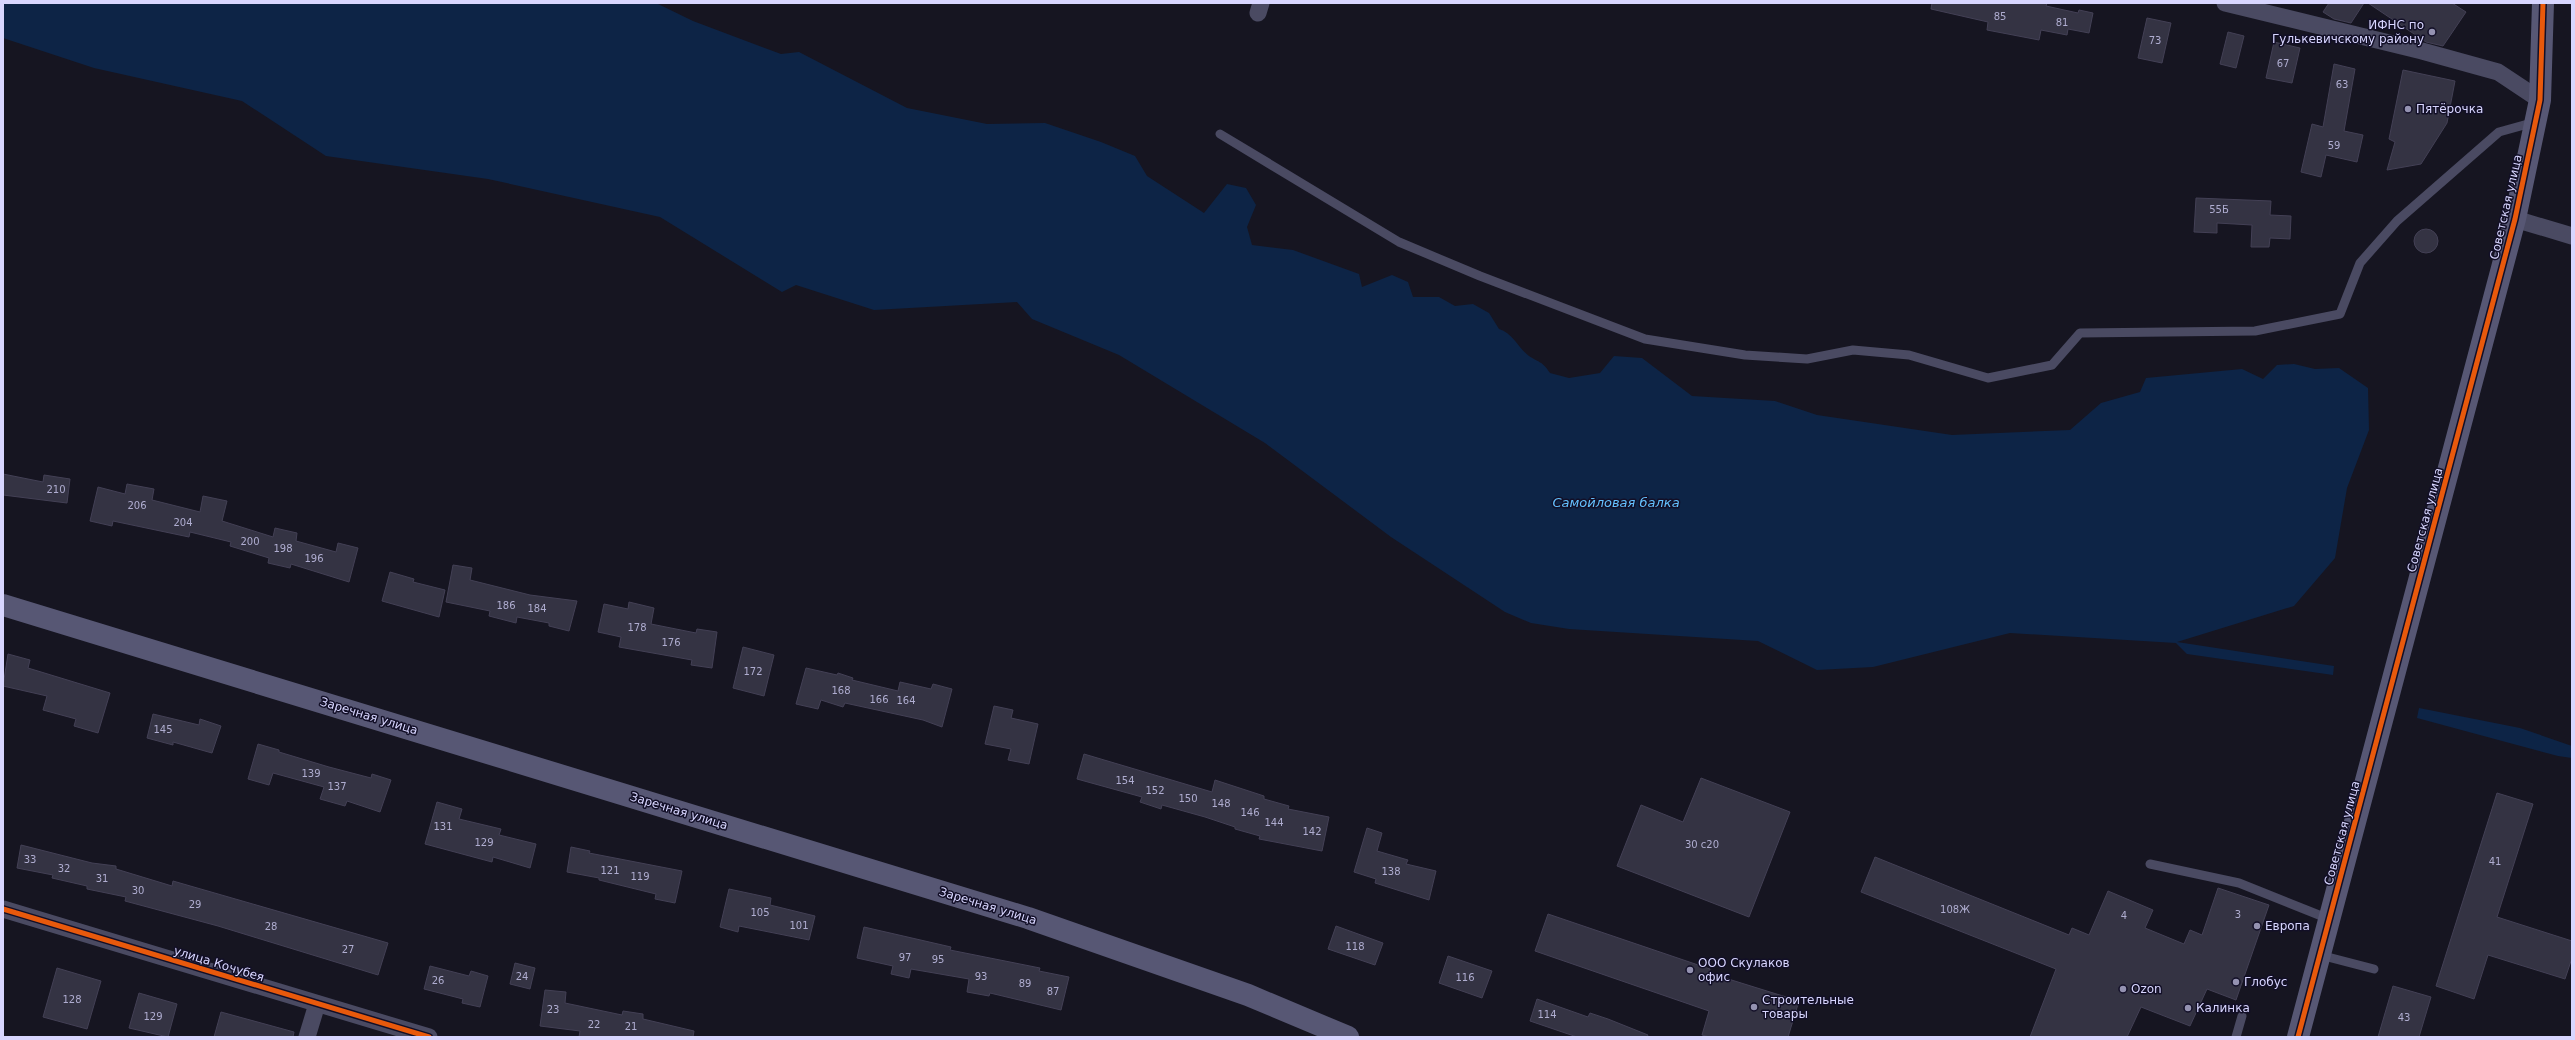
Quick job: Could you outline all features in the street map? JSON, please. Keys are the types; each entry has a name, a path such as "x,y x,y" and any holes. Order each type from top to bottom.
{"main road":[{"name":"Советская улица","path":"2298,1037 2515,219 2540,100 2543,3"},
{"name":"Заречная улица","path":"3,604 1028,918 1248,995 1348,1037"}],"street":[{"path":"2225,3 2422,51 2498,72 2540,100"},
{"path":"2515,219 2572,236"},
{"name":"улица Кочубея","path":"3,909 428,1037"},
{"path":"307,1037 317,1004"}],"lane":[{"path":"1220,134 1399,242 1480,276 1645,339 1745,355 1807,359 1853,350 1909,356 1988,378 2052,365 2080,333 2255,331 2340,314 2360,263 2397,221 2499,132 2535,122"},
{"path":"2150,864 2239,883 2330,919"},
{"path":"2320,954 2374,969"},
{"path":"2236,1037 2242,1016"}],"water":[{"name":"Самойловая балка","path":"3,3 656,3 693,21 781,54 799,52 907,108 987,124 1045,123 1101,142 1135,156 1147,176 1204,213 1227,184 1246,188 1256,205 1247,227 1252,245 1293,250 1359,274 1362,287 1392,275 1408,282 1413,297 1439,297 1455,306 1473,304 1489,313 1499,329 1512,337 1525,353 1543,364 1550,373 1569,378 1600,373 1614,356 1642,358 1692,396 1775,401 1817,415 1952,435 2070,430 2101,403 2140,392 2146,378 2242,369 2263,379 2277,365 2294,364 2315,369 2339,368 2368,388 2369,430 2347,488 2335,558 2294,606 2177,642 2334,666 2333,675 2187,654 2176,643 2010,633 1873,667 1817,670 1758,641 1569,629 1531,623 1505,612 1391,537 1265,443 1119,355 1032,319 1017,302 874,310 796,285 782,292 660,217 488,179 326,156 242,101 94,68 3,38"},
{"path":"2419,708 2520,728 2572,746 2572,758 2558,756 2417,718"}],"building":[{"path":"1932,3 2047,3 2046,6 2078,13 2079,10 2093,13 2089,33 2068,29 2067,35 2041,30 2039,40 1987,30 1988,22 1931,9"},
{"path":"2329,3 2364,3 2351,23 2334,19 2323,12"},
{"name":"ИФНС по Гулькевичскому району","path":"2368,3 2452,3 2466,12 2443,46 2426,42"},
{"path":"2147,18 2171,23 2162,63 2138,58"},
{"path":"2228,32 2244,36 2236,68 2220,64"},
{"path":"2274,42 2300,48 2292,83 2266,78"},
{"path":"2334,64 2355,69 2344,131 2363,135 2357,162 2326,155 2321,177 2301,172 2312,124 2323,127"},
{"path":"2403,70 2455,81 2447,123 2421,164 2387,170 2395,142 2389,139"},
{"path":"2196,198 2271,201 2270,215 2291,216 2290,239 2270,238 2269,247 2251,247 2252,225 2217,223 2217,233 2194,232"},
{"path":"2426,229 2435,232 2438,241 2435,250 2426,253 2417,250 2414,241 2417,232"},
{"path":"3,474 43,482 44,475 70,479 67,503 3,495"},
{"path":"127,484 154,489 152,500 200,512 203,496 227,501 222,521 273,537 275,528 297,533 296,541 336,552 338,543 358,548 349,582 291,564 290,568 268,563 269,558 230,546 231,542 190,532 189,537 113,521 112,526 90,521 98,487 125,494"},
{"path":"453,565 472,568 470,580 530,595 577,601 569,631 549,626 549,623 517,617 516,623 489,616 490,611 446,602"},
{"path":"390,572 414,579 413,582 445,590 439,617 382,601"},
{"path":"629,602 654,608 651,624 696,633 697,629 717,632 712,668 691,665 692,660 619,647 621,637 598,632 604,604 628,609"},
{"path":"743,647 774,655 764,696 733,688"},
{"path":"8,654 30,660 28,668 110,693 98,733 74,726 76,719 43,710 47,696 3,686"},
{"path":"806,668 837,675 838,673 853,678 852,680 898,691 900,682 931,689 933,684 952,689 942,727 923,720 845,703 843,707 821,700 818,709 796,704"},
{"path":"994,706 1013,710 1011,718 1038,724 1029,764 1008,760 1011,749 985,744"},
{"path":"153,714 199,725 200,719 221,726 212,753 173,742 173,745 147,738"},
{"path":"258,744 329,767 371,778 372,774 391,780 380,812 347,801 345,806 320,799 324,787 273,773 269,785 248,779"},
{"path":"1084,754 1212,792 1215,780 1264,796 1264,799 1289,806 1288,809 1329,817 1322,851 1259,839 1260,836 1235,829 1235,827 1205,817 1162,805 1161,809 1140,802 1142,797 1077,779"},
{"path":"1701,778 1790,812 1749,917 1617,866 1641,805 1683,822"},
{"path":"2497,793 2533,804 2497,917 2572,941 2572,958 2565,979 2488,955 2474,999 2436,986"},
{"path":"437,802 462,809 459,819 501,829 499,835 536,844 530,868 493,857 492,862 425,844"},
{"path":"1367,828 1382,833 1377,851 1408,860 1406,864 1436,871 1429,900 1375,883 1376,879 1354,872"},
{"path":"21,845 92,863 116,866 116,869 172,886 173,881 388,943 378,975 218,926 125,901 126,897 87,889 87,886 52,878 53,875 17,868"},
{"path":"571,847 590,851 589,853 682,871 675,903 655,899 656,894 599,880 599,878 567,872"},
{"path":"1875,857 2069,935 2072,928 2089,935 2108,891 2153,910 2145,928 2184,944 2190,930 2202,935 2218,888 2269,905 2236,1000 2207,989 2190,1026 2141,1007 2127,1037 2030,1037 2056,969 1861,892"},
{"path":"729,889 771,898 770,905 815,916 809,940 739,926 738,932 720,927"},
{"path":"1548,914 1710,969 1709,973 1799,1001 1788,1037 1710,1037 1702,1035 1709,1011 1535,951"},
{"path":"1336,926 1383,943 1375,965 1328,949"},
{"path":"864,927 951,947 950,950 1040,968 1039,971 1069,977 1061,1010 990,993 989,996 967,992 969,979 911,969 909,978 891,974 893,966 857,958"},
{"path":"1448,956 1492,971 1482,998 1439,983"},
{"path":"515,963 535,968 530,989 510,984"},
{"path":"430,966 469,976 471,971 488,976 480,1007 462,1003 463,999 424,989"},
{"path":"57,968 101,981 87,1029 43,1017"},
{"path":"2393,986 2431,997 2419,1037 2378,1037"},
{"path":"545,990 566,992 565,1003 622,1015 623,1011 643,1014 643,1019 694,1031 693,1037 579,1037 580,1031 540,1026"},
{"path":"139,993 177,1004 168,1037 129,1028"},
{"path":"1537,999 1588,1017 1590,1013 1648,1035 1647,1037 1577,1037 1530,1021"},
{"path":"221,1012 294,1032 293,1037 214,1037"}],"cycle path":[{"path":"2298,1037 2515,219 2540,100 2543,3"},
{"path":"3,909 429,1037"}],"place":[{"name":"ИФНС по Гулькевичскому району","path":"2432,32"},
{"name":"Пятёрочка","path":"2408,109"},
{"name":"Европа","path":"2257,926"},
{"name":"ООО Скулаков офис","path":"1690,970"},
{"name":"Глобус","path":"2236,982"},
{"name":"Ozon","path":"2123,989"},
{"name":"Строительные товары","path":"1754,1007"},
{"name":"Калинка","path":"2188,1008"}]}
